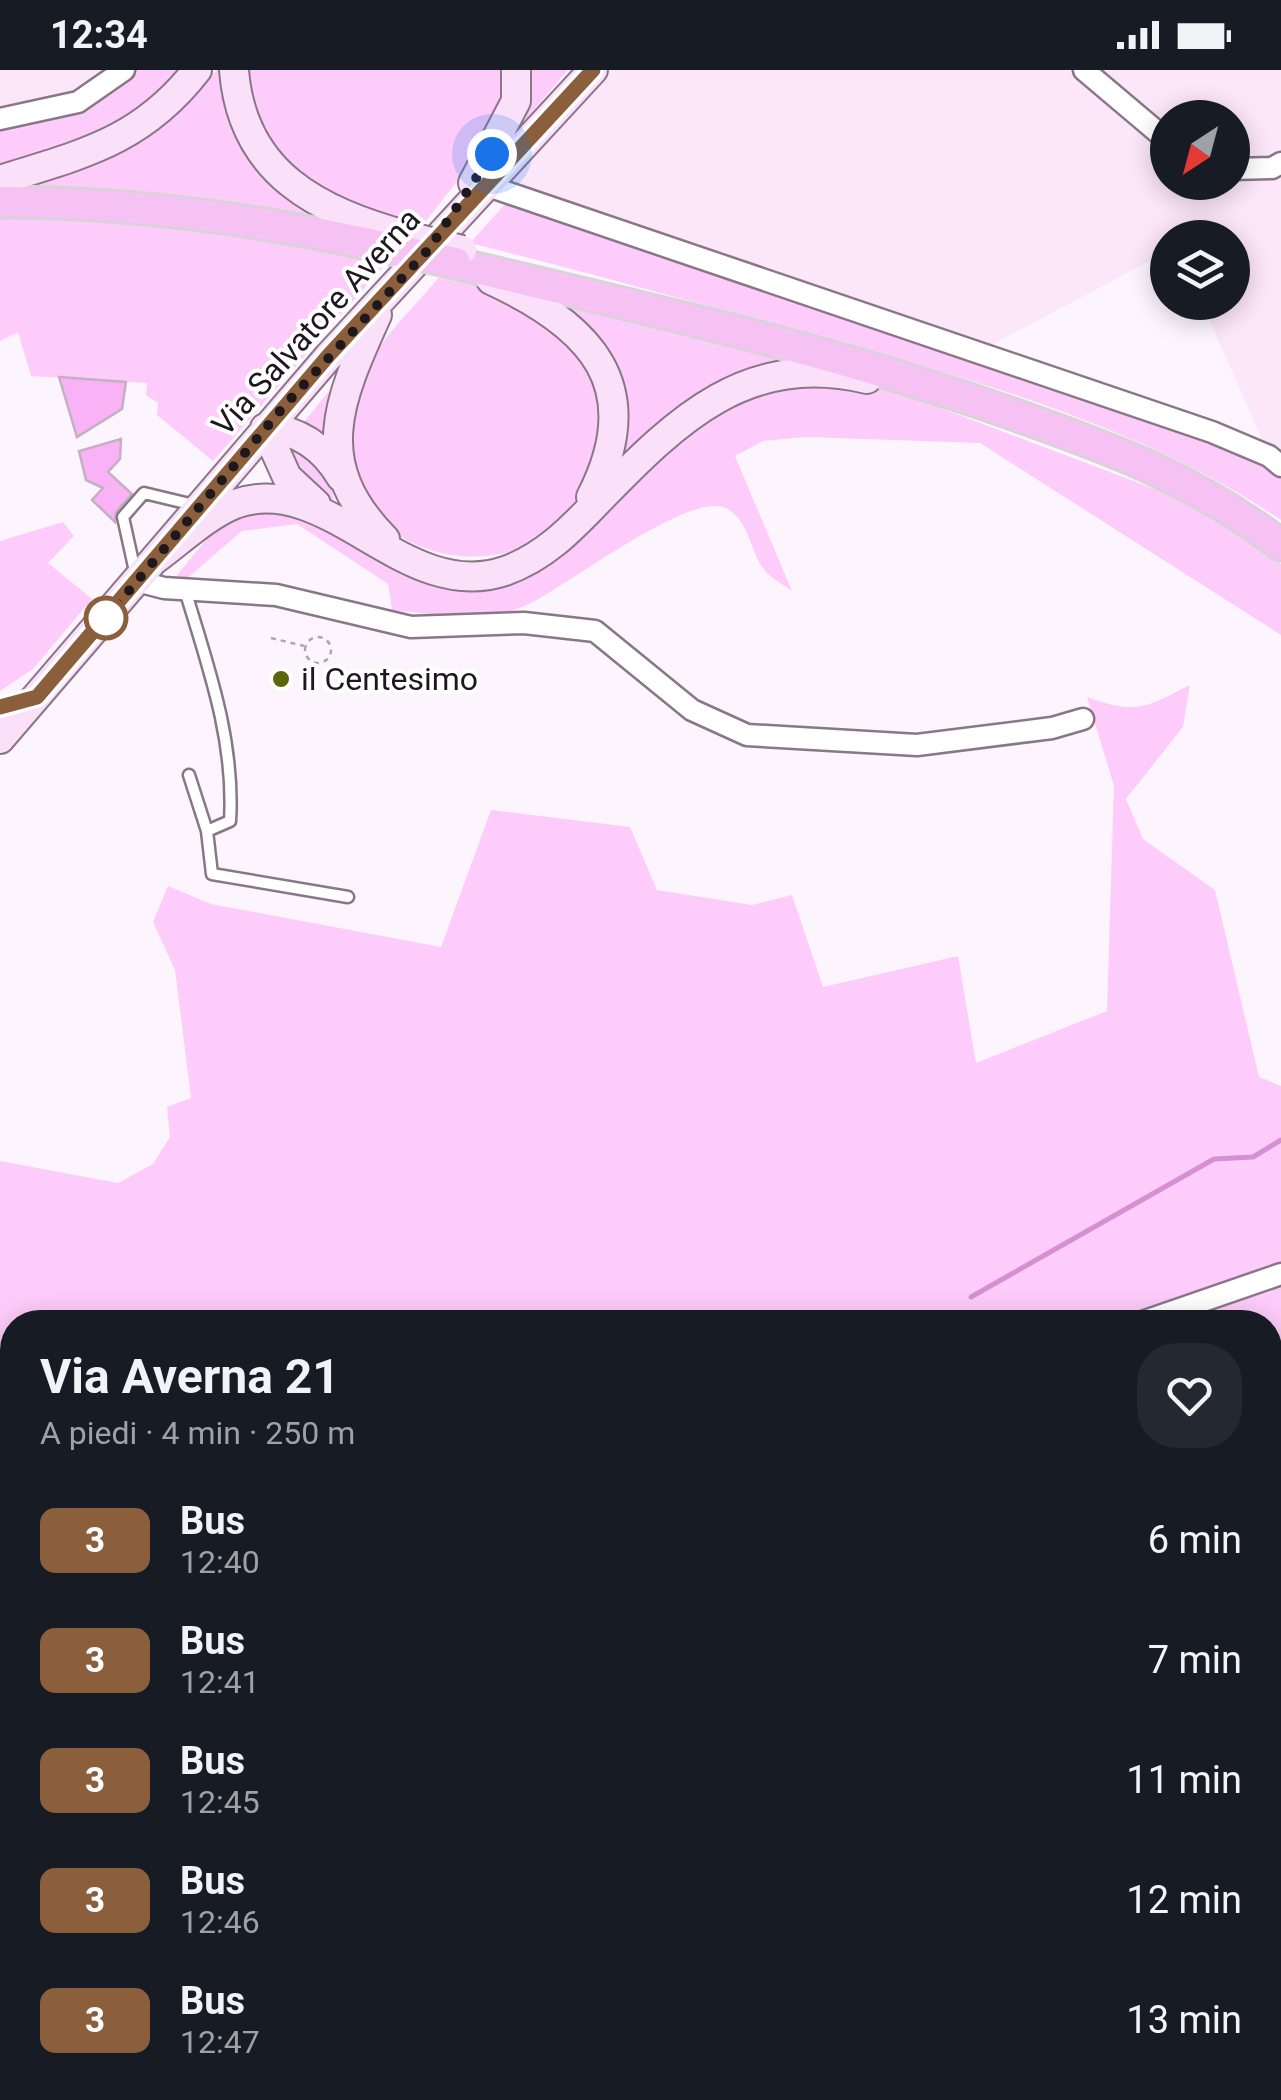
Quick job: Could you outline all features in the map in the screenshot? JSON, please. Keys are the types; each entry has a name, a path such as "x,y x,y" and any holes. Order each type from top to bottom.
{"main road":[{"path":"0,180 112,145 180,92 197,70"},
{"path":"234,70 243,118 259,149 287,184 326,208 431,250 560,316 590,344 604,366 615,427 604,469 575,525"},
{"path":"431,250 492,154 516,100 516,70"},
{"name":"Via Salvatore Averna","path":"0,740 266,428 593,70"},
{"path":"0,202 119,204 194,212 431,250 830,354 940,388 1150,465 1190,483 1281,545"},
{"path":"386,296 342,398 337,432 351,500 382,537 413,563"},
{"path":"146,570 231,506 255,498 287,500 334,518 413,563 468,576 501,572 532,559 575,525 662,435 692,412 729,392 779,374 836,372 902,388 1113,460 1150,465"},
{"path":"266,428 308,440 330,459 345,482"},
{"path":"266,428 287,477 334,518"},
{"path":"0,706 37,697"}],"street":[{"path":"0,119 78,102 124,70"},
{"path":"1084,70 1150,126"},
{"path":"1250,169 1272,168 1281,163"},
{"path":"488,186 1212,432 1268,456 1281,466"},
{"path":"146,570 185,590 276,595 412,627 524,623 594,631 692,710 747,735 917,746 1052,728 1083,719"},
{"path":"1177,1310 1281,1274"}],"lane":[{"path":"146,570 123,516 144,493 200,506"},
{"path":"185,590 215,688 232,782 230,821 207,831"},
{"path":"189,775 207,831 212,874 348,896"}],"path":[{"path":"272,638 306,646"},
{"path":"311,638 324,638 331,653 316,663 306,655 306,646 311,638"}],"shaded area":[{"path":"0,70 124,70 109,83 0,119"},
{"path":"135,70 192,70 120,131 0,174 0,125 122,81"},
{"path":"217,70 228,70 312,214 31,189 29,184 172,113"},
{"path":"245,70 515,70 501,126 417,232 304,184 261,135"},
{"path":"528,70 568,70 513,134"},
{"path":"593,70 1281,70 1281,466 1269,456 1209,320 1250,320 1250,220 1150,220 1150,261 978,352 488,186"},
{"path":"507,202 1241,451 1281,479 1281,520 1167,455 983,384 470,243"},
{"path":"0,214 198,224 386,263 213,461 157,415 158,403 146,395 147,383 31,376 18,332 0,341"},
{"path":"439,277 491,292 569,338 586,352 604,395 598,453 576,508 536,542 487,556 436,552 391,529 359,491 349,436 374,354"},
{"path":"569,303 782,359 617,469 623,430"},
{"path":"838,379 896,391 1200,506 1237,528 1281,564 1281,635 980,443 805,437 763,441 735,456 792,591 761,566 736,515 711,506 659,525 527,605 494,614 460,616 392,610 388,584 297,524 242,531 184,581 177,575 215,529 254,506 329,525 376,558 411,576 450,587 524,575 561,557 672,437 753,392"},
{"path":"337,381 328,446 300,427"},
{"path":"289,447 307,454 320,466 334,500 304,479 294,465"},
{"path":"63,522 74,536 48,563 92,599 33,669 0,691 0,541"},
{"path":"1190,685 1183,727 1126,799 1143,839 1215,890 1259,1077 1281,1086 1281,1310 0,1310 0,1161 118,1183 153,1164 170,1137 167,1107 191,1098 175,970 153,922 168,886 211,904 441,947 491,810 630,827 657,890 752,905 792,895 823,987 958,956 976,1063 1107,1011 1114,786 1087,697 1129,707 1162,699"}],"building":[{"path":"59,377 126,382 122,409 77,437"},
{"path":"121,439 120,459 108,472 132,494 116,512 115,522 92,500 103,488 86,480 79,451"}],"waterway":[{"path":"971,1297 1214,1159 1253,1157 1281,1140"}],"bus line":[{"name":"3","path":"0,707 37,697 328,356 593,70"}],"place":[{"name":"il Centesimo","path":"281,679"}],"route":[{"path":"106,618 328,356 429,249 492,154"}]}
